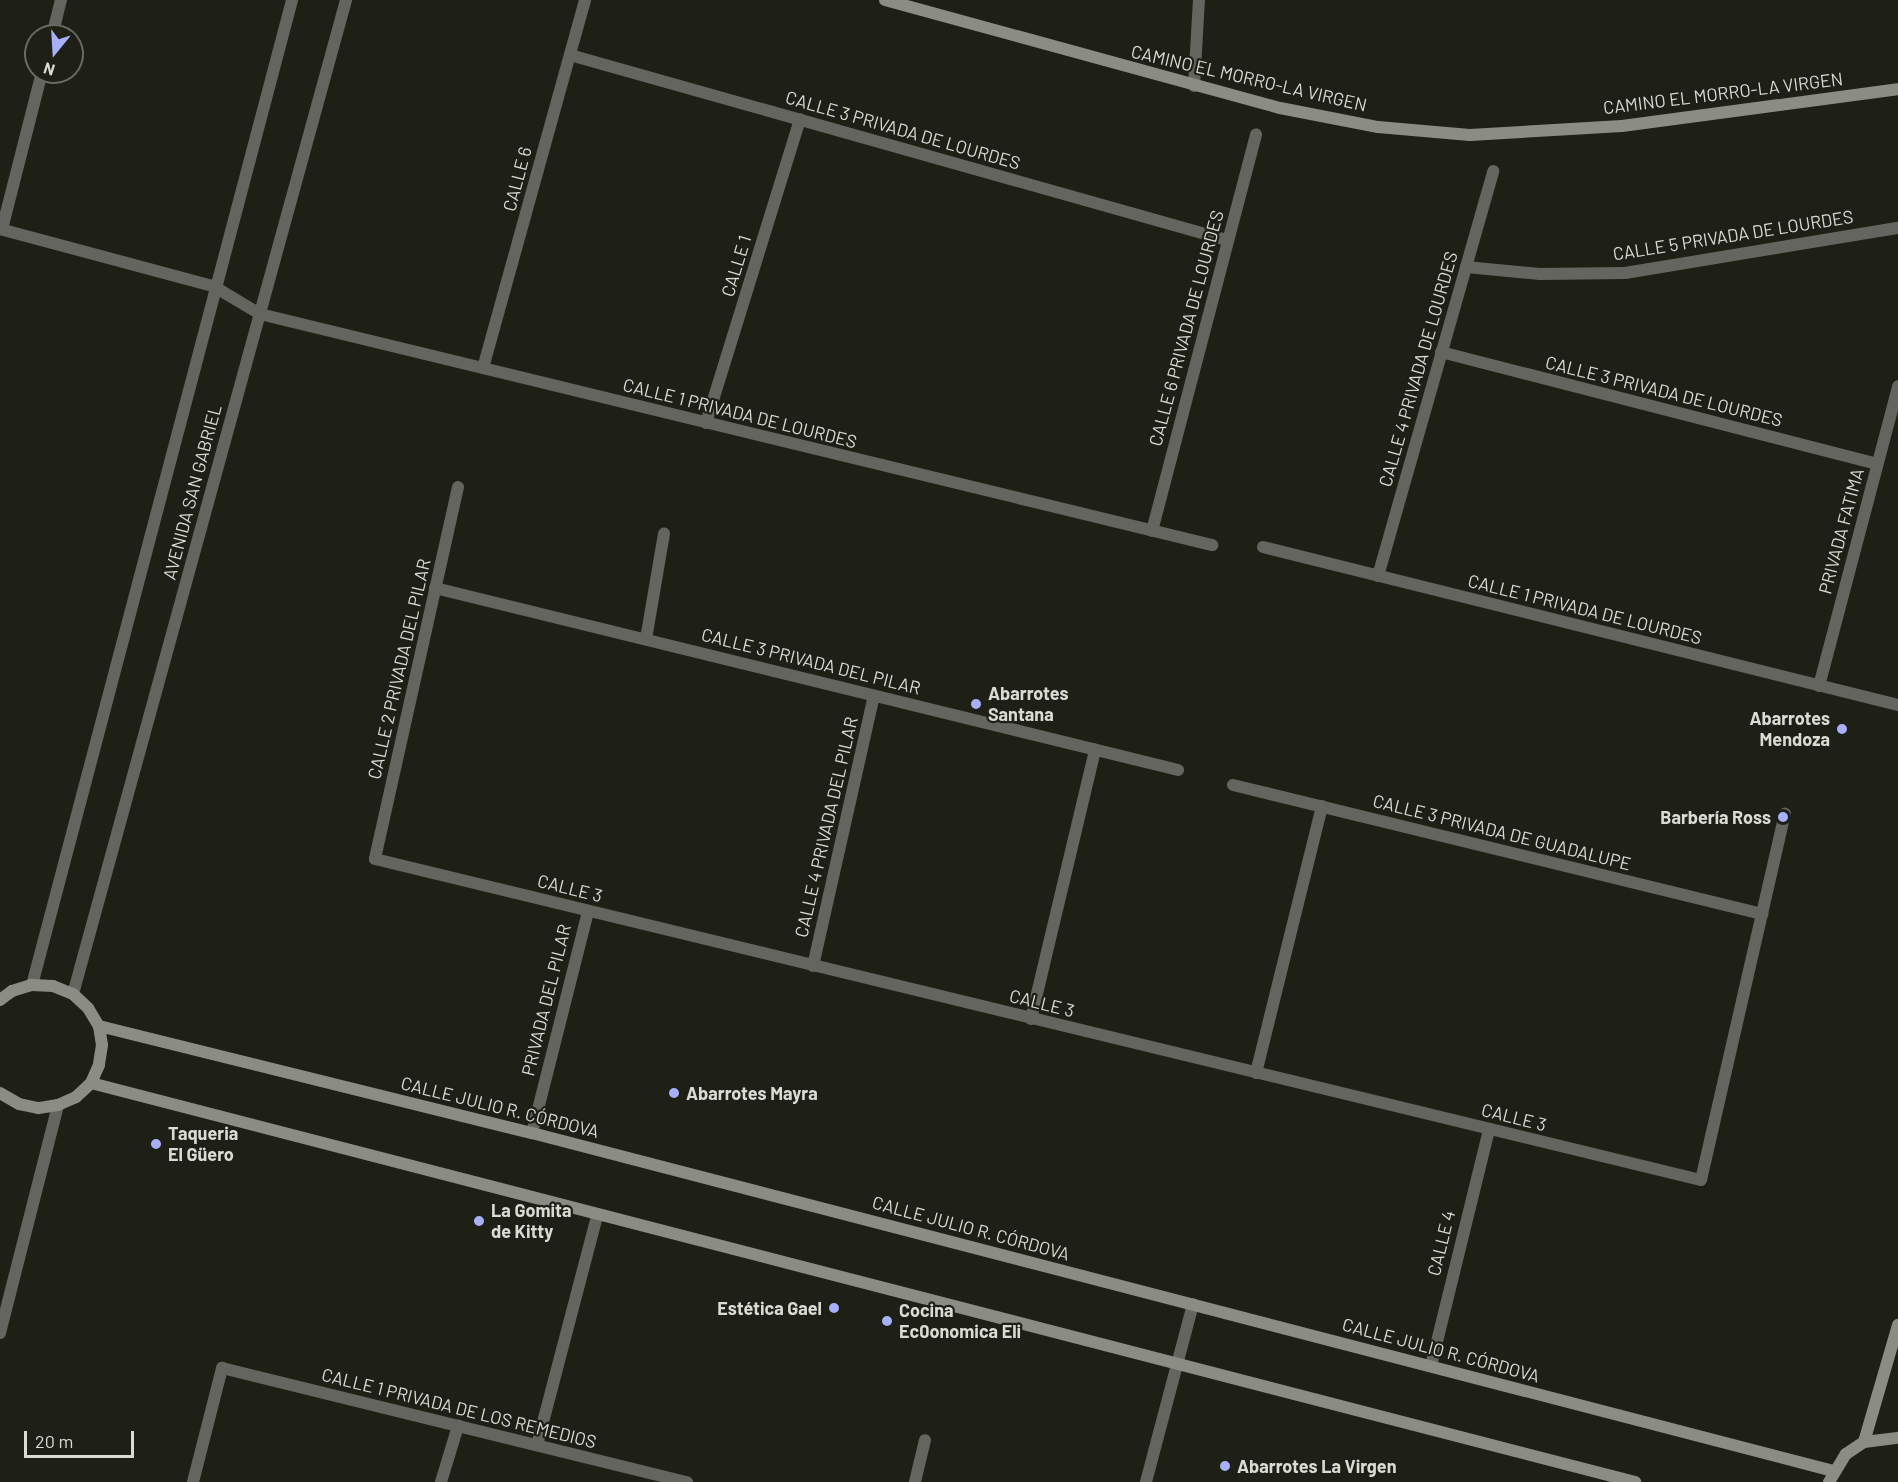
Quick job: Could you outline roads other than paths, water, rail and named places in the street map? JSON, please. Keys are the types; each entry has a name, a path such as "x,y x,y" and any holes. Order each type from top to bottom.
{"street":[{"path":"55,24 61,0"},
{"name":"AVENIDA SAN GABRIEL","path":"33,985 213,286 292,0"},
{"name":"AVENIDA SAN GABRIEL","path":"73,994 346,0"},
{"name":"CALLE 6","path":"483,368 585,0"},
{"name":"CAMINO EL MORRO-LA VIRGEN","path":"886,0 1194,86 1378,127 1470,135 1622,126 1898,89"},
{"path":"1194,86 1199,0"},
{"name":"CALLE 3 PRIVADA DE LOURDES","path":"570,55 1227,240"},
{"path":"1,229 39,84"},
{"name":"CALLE 1","path":"706,423 800,119"},
{"name":"CALLE 6 PRIVADA DE LOURDES","path":"1152,531 1256,134"},
{"name":"CALLE 4 PRIVADA DE LOURDES","path":"1378,576 1492,171"},
{"name":"CALLE 5 PRIVADA DE LOURDES","path":"1466,267 1540,274 1625,273 1898,228"},
{"name":"CALLE 1 PRIVADA DE LOURDES","path":"1,229 213,286 260,314 1212,545"},
{"name":"CALLE 3 PRIVADA DE LOURDES","path":"1441,352 1877,464"},
{"name":"PRIVADA FATIMA","path":"1820,686 1898,386"},
{"name":"CALLE 2 PRIVADA DEL PILAR","path":"375,859 458,487"},
{"path":"646,639 664,534"},
{"name":"CALLE 1 PRIVADA DE LOURDES","path":"1263,548 1898,705"},
{"name":"CALLE 3 PRIVADA DEL PILAR","path":"435,588 1178,770"},
{"name":"CALLE 4 PRIVADA DEL PILAR","path":"813,966 874,696"},
{"path":"1031,1019 1095,750"},
{"name":"CALLE 3 PRIVADA DE GUADALUPE","path":"1233,785 1762,914"},
{"path":"1256,1072 1322,806"},
{"path":"1762,914 1785,814"},
{"name":"CALLE 3","path":"375,859 1701,1180 1762,914"},
{"name":"PRIVADA DEL PILAR","path":"532,1133 588,911"},
{"path":"0,1000 12,991 33,985 53,986 73,994 88,1008 99,1026 102,1045 99,1065 91,1083 76,1097 58,1106 28,1106 0,1095"},
{"name":"CALLE JULIO R. CÓRDOVA","path":"99,1026 532,1133 1431,1366 1831,1476"},
{"path":"91,1083 597,1216 1635,1482"},
{"path":"0,1333 58,1106"},
{"name":"CALLE 4","path":"1431,1366 1489,1129"},
{"path":"537,1445 597,1216"},
{"path":"1146,1482 1192,1304"},
{"path":"1864,1442 1898,1325"},
{"name":"CALLE 1 PRIVADA DE LOS REMEDIOS","path":"193,1482 222,1368 687,1482"},
{"path":"441,1482 458,1426"},
{"path":"1831,1476 1846,1454 1864,1442 1898,1438"},
{"path":"915,1482 925,1440"}],"place":[{"name":"Abarrotes Santana","path":"976,704"},
{"name":"Abarrotes Mendoza","path":"1842,729"},
{"name":"Barbería Ross","path":"1783,817"},
{"name":"Abarrotes Mayra","path":"674,1093"},
{"name":"Taqueria El Güero","path":"156,1144"},
{"name":"La Gomita de Kitty","path":"479,1221"},
{"name":"Estética Gael","path":"834,1308"},
{"name":"Cocina Ec0onomica Eli","path":"887,1321"},
{"name":"Abarrotes La Virgen","path":"1225,1466"}]}
